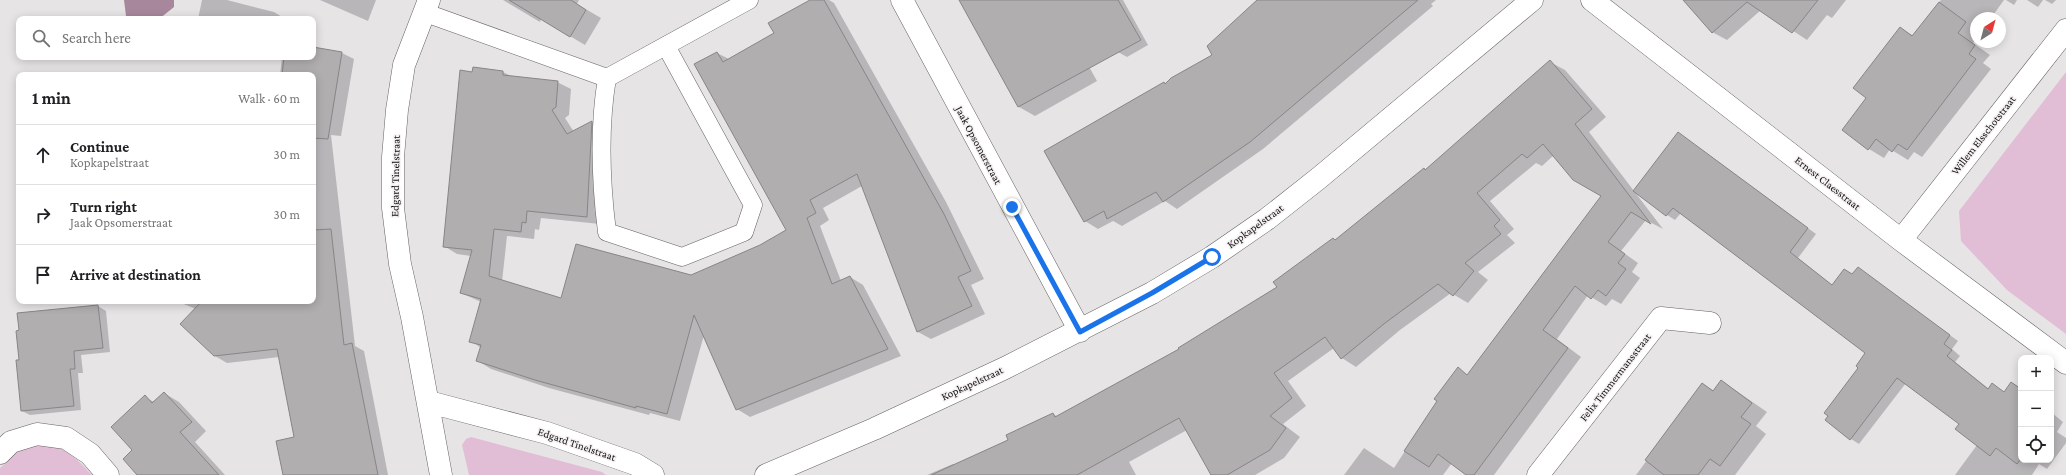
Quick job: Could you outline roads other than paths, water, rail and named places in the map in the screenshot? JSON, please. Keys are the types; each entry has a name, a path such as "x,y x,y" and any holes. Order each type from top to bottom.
{"street":[{"name":"Jaak Opsomerstraat","path":"902,0 1080,332"},
{"name":"Kopkapelstraat","path":"766,475 874,429 1080,332 1152,293 1212,257 1266,219 1319,178 1532,0"},
{"name":"Ernest Claesstraat","path":"1592,0 1901,240 2066,363"},
{"name":"Edgard Tinelstraat","path":"426,6 404,65 397,110 393,157 393,208 400,264 429,402 442,475"},
{"name":"Willem Elsschotstraat","path":"1901,240 2066,30"},
{"name":"Felix Timmermansstraat","path":"1538,475 1661,318 1710,323"},
{"name":"Edgard Tinelstraat","path":"429,402 547,434 634,464 653,475"},
{"path":"0,453 11,442 37,434 66,438 90,454 108,475"}],"lane":[{"path":"607,78 749,0"},
{"path":"426,6 607,78"},
{"path":"607,78 603,100 603,198 607,232 682,257 744,232 753,205 666,46"}]}
